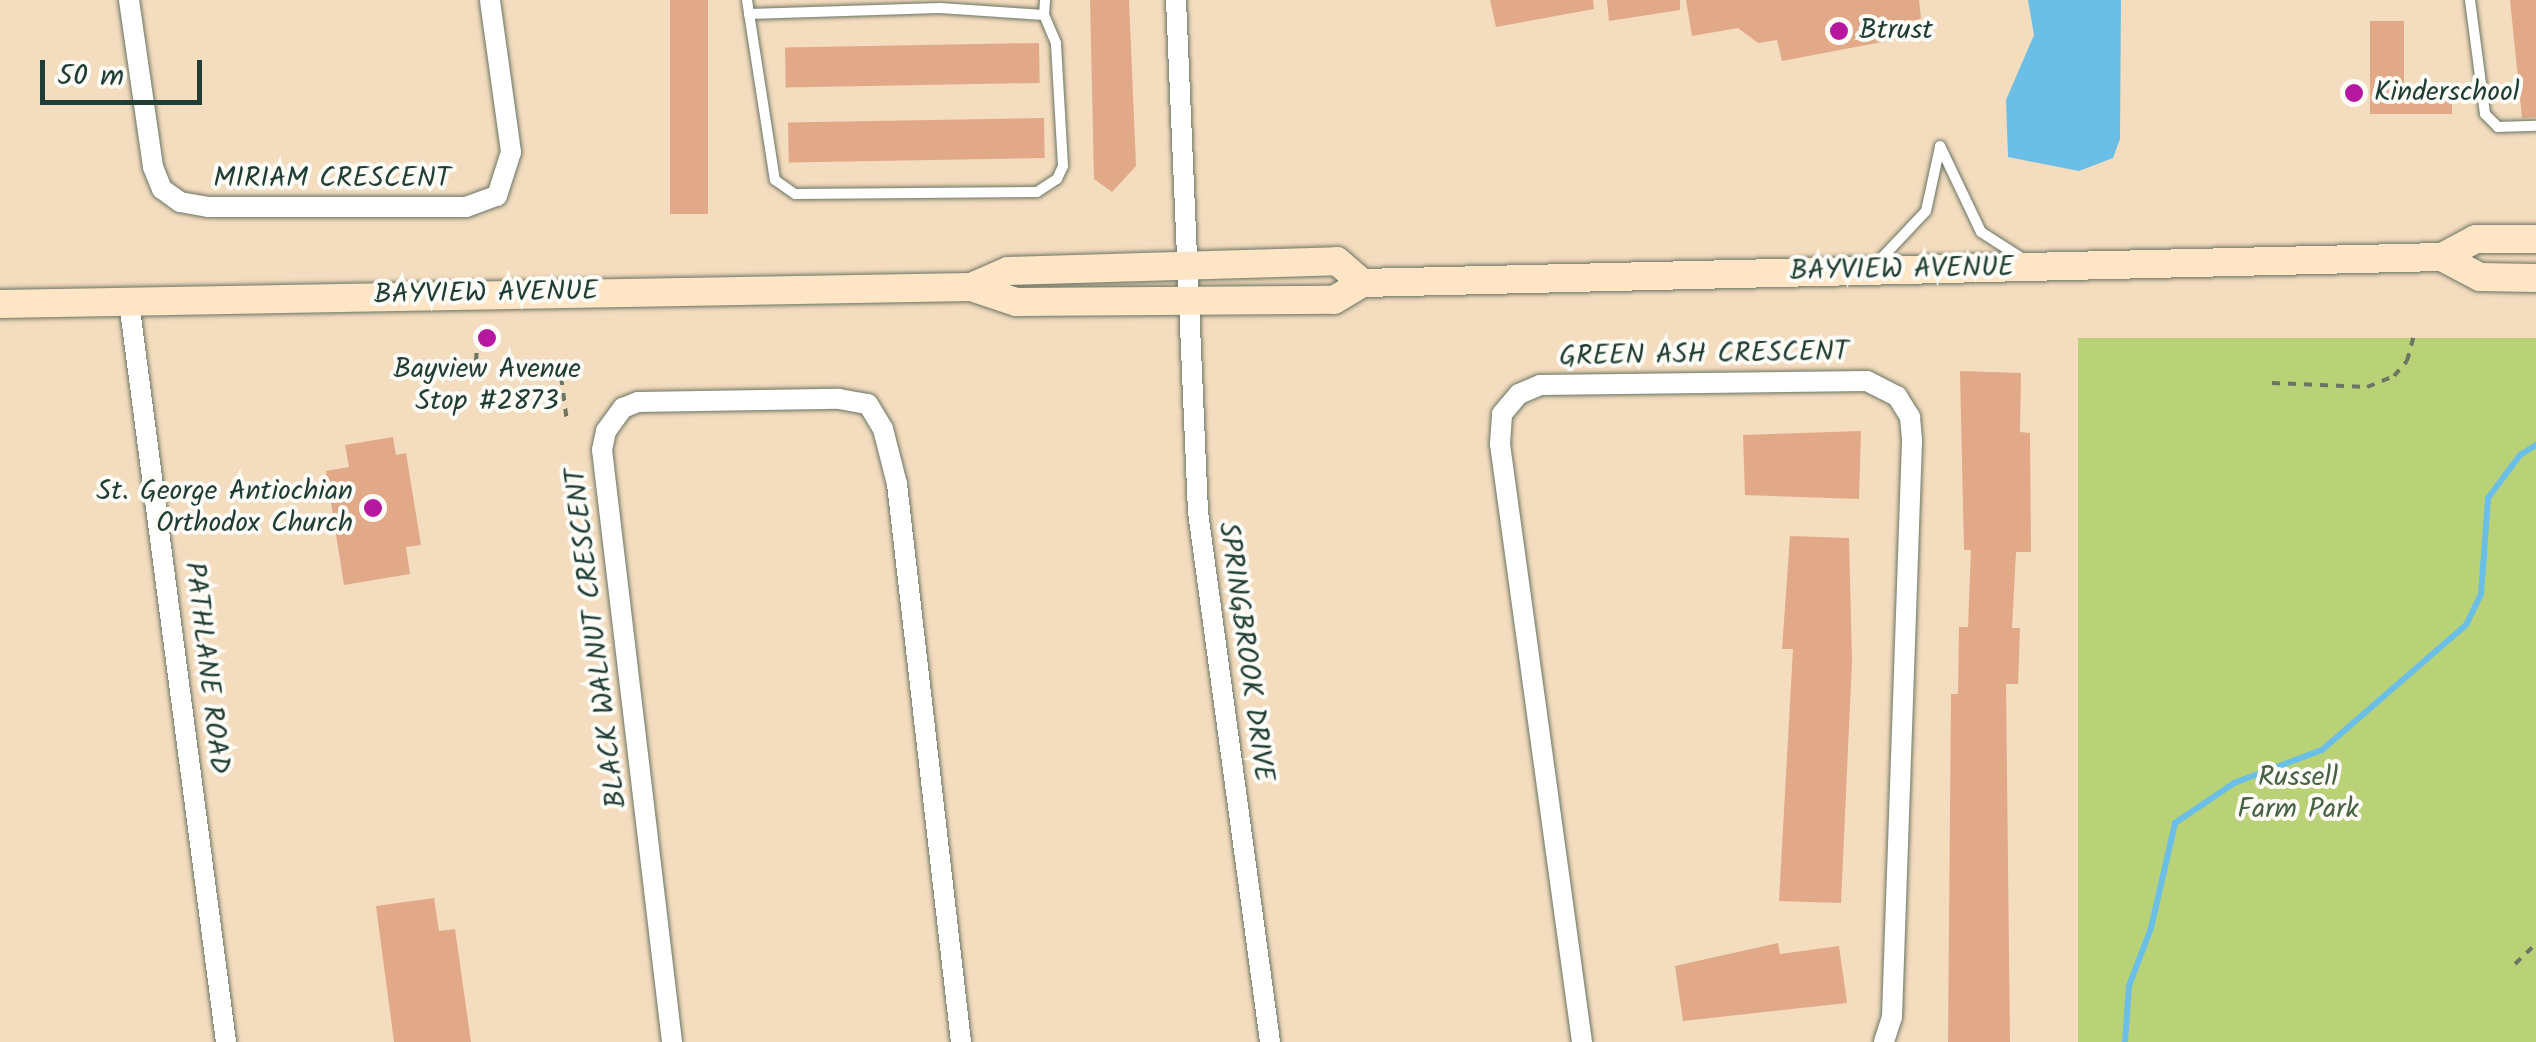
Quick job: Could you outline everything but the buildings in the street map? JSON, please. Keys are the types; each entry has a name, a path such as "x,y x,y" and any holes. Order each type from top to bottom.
{"main road":[{"name":"BAYVIEW AVENUE","path":"2442,258 2476,239 2536,239"},
{"name":"BAYVIEW AVENUE","path":"0,304 971,287 1016,302 1334,300 1362,283 2442,258 2480,277 2536,278"},
{"name":"BAYVIEW AVENUE","path":"971,287 1008,272 1338,260 1362,283"}],"street":[{"name":"MIRIAM CRESCENT","path":"130,0 153,168 162,189 180,202 208,207 466,207 497,196 511,152 490,0"},
{"name":"SPRINGBROOK DRIVE","path":"1176,0 1198,512 1270,1042"},
{"name":"PATHLANE ROAD","path":"129,302 226,1042"},
{"name":"GREEN ASH CRESCENT","path":"1582,1042 1500,444 1502,414 1519,394 1540,385 1867,380 1897,396 1910,417 1912,441 1892,1017 1884,1042"},
{"name":"BLACK WALNUT CRESCENT","path":"672,1042 602,450 606,431 623,408 638,402 840,398 868,404 884,429 896,484 962,1042"}],"lane":[{"path":"748,0 775,180 795,194 1037,192 1057,179 1063,166 1056,44 1044,16 1045,0"},
{"path":"2470,0 2485,114 2498,127 2536,126"},
{"path":"750,14 839,6 940,4 1044,16"},
{"path":"1866,271 1901,244 1926,211 1940,146 1981,232 2036,267"}],"path":[{"path":"476,361 478,332"},
{"path":"2272,384 2367,387 2394,376 2407,361 2414,335"},
{"path":"559,361 568,422"},
{"path":"2515,964 2536,944"}],"green space":[{"name":"Russell Farm Park","path":"2078,338 2536,338 2536,1042 2078,1042"}],"water":[{"path":"2028,0 2121,0 2120,139 2113,158 2079,171 2008,157 2006,100 2034,35"}],"waterway":[{"path":"2125,1042 2129,986 2151,928 2175,823 2234,783 2322,750 2466,625 2481,594 2488,498 2520,455 2536,445"}],"place":[{"name":"Btrust","path":"1839,31"},
{"name":"Kinderschool","path":"2354,93"},
{"name":"Bayview Avenue Stop #2873","path":"487,338"},
{"name":"St. George Antiochian Orthodox Church","path":"373,508"}]}
